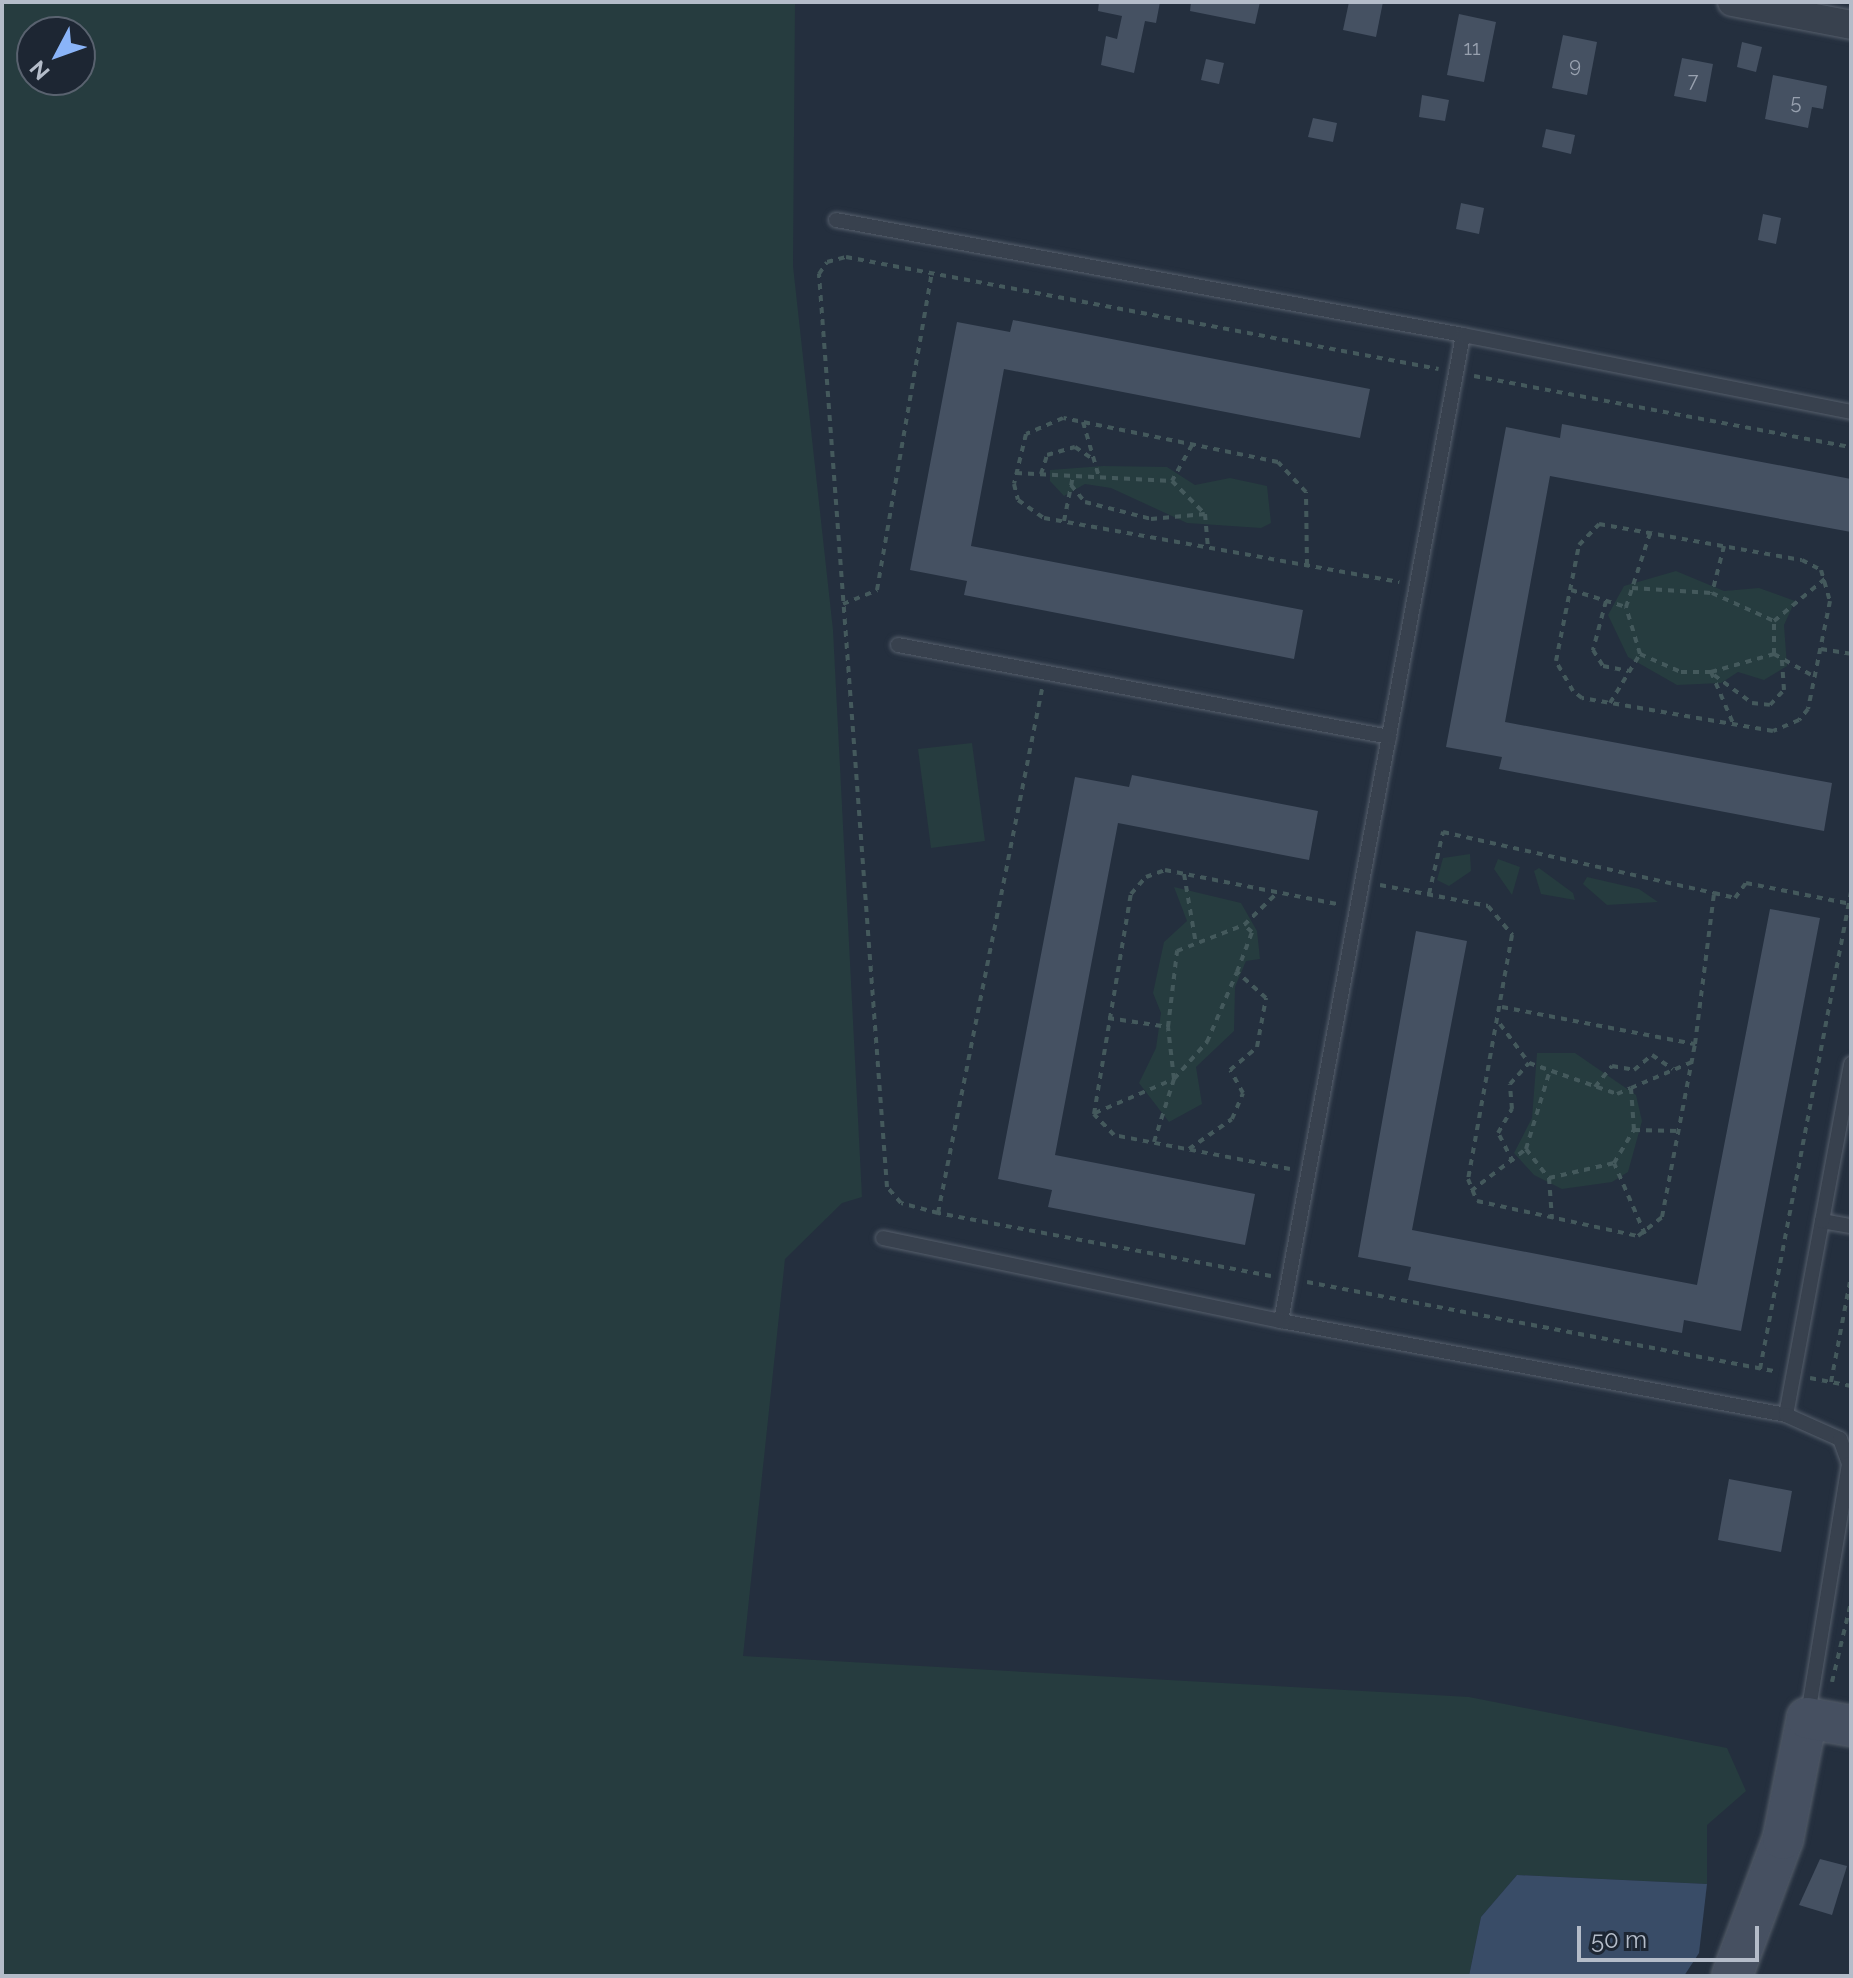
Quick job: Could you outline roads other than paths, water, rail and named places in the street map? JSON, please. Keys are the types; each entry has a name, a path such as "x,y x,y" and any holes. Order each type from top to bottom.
{"street":[{"path":"1732,2 1851,25"},
{"path":"1732,1976 1783,1839 1807,1718 1851,1726"}],"lane":[{"path":"836,220 1463,335 1851,412"},
{"path":"1281,1321 1463,335"},
{"path":"898,645 1389,737"},
{"path":"1786,1415 1851,1064"},
{"path":"1822,1221 1851,1226"},
{"path":"883,1238 1281,1321 1786,1415 1840,1439 1849,1464 1807,1718"}],"water":[{"path":"1517,1875 1707,1884 1699,1953 1684,1976 1469,1976 1481,1917"}]}
